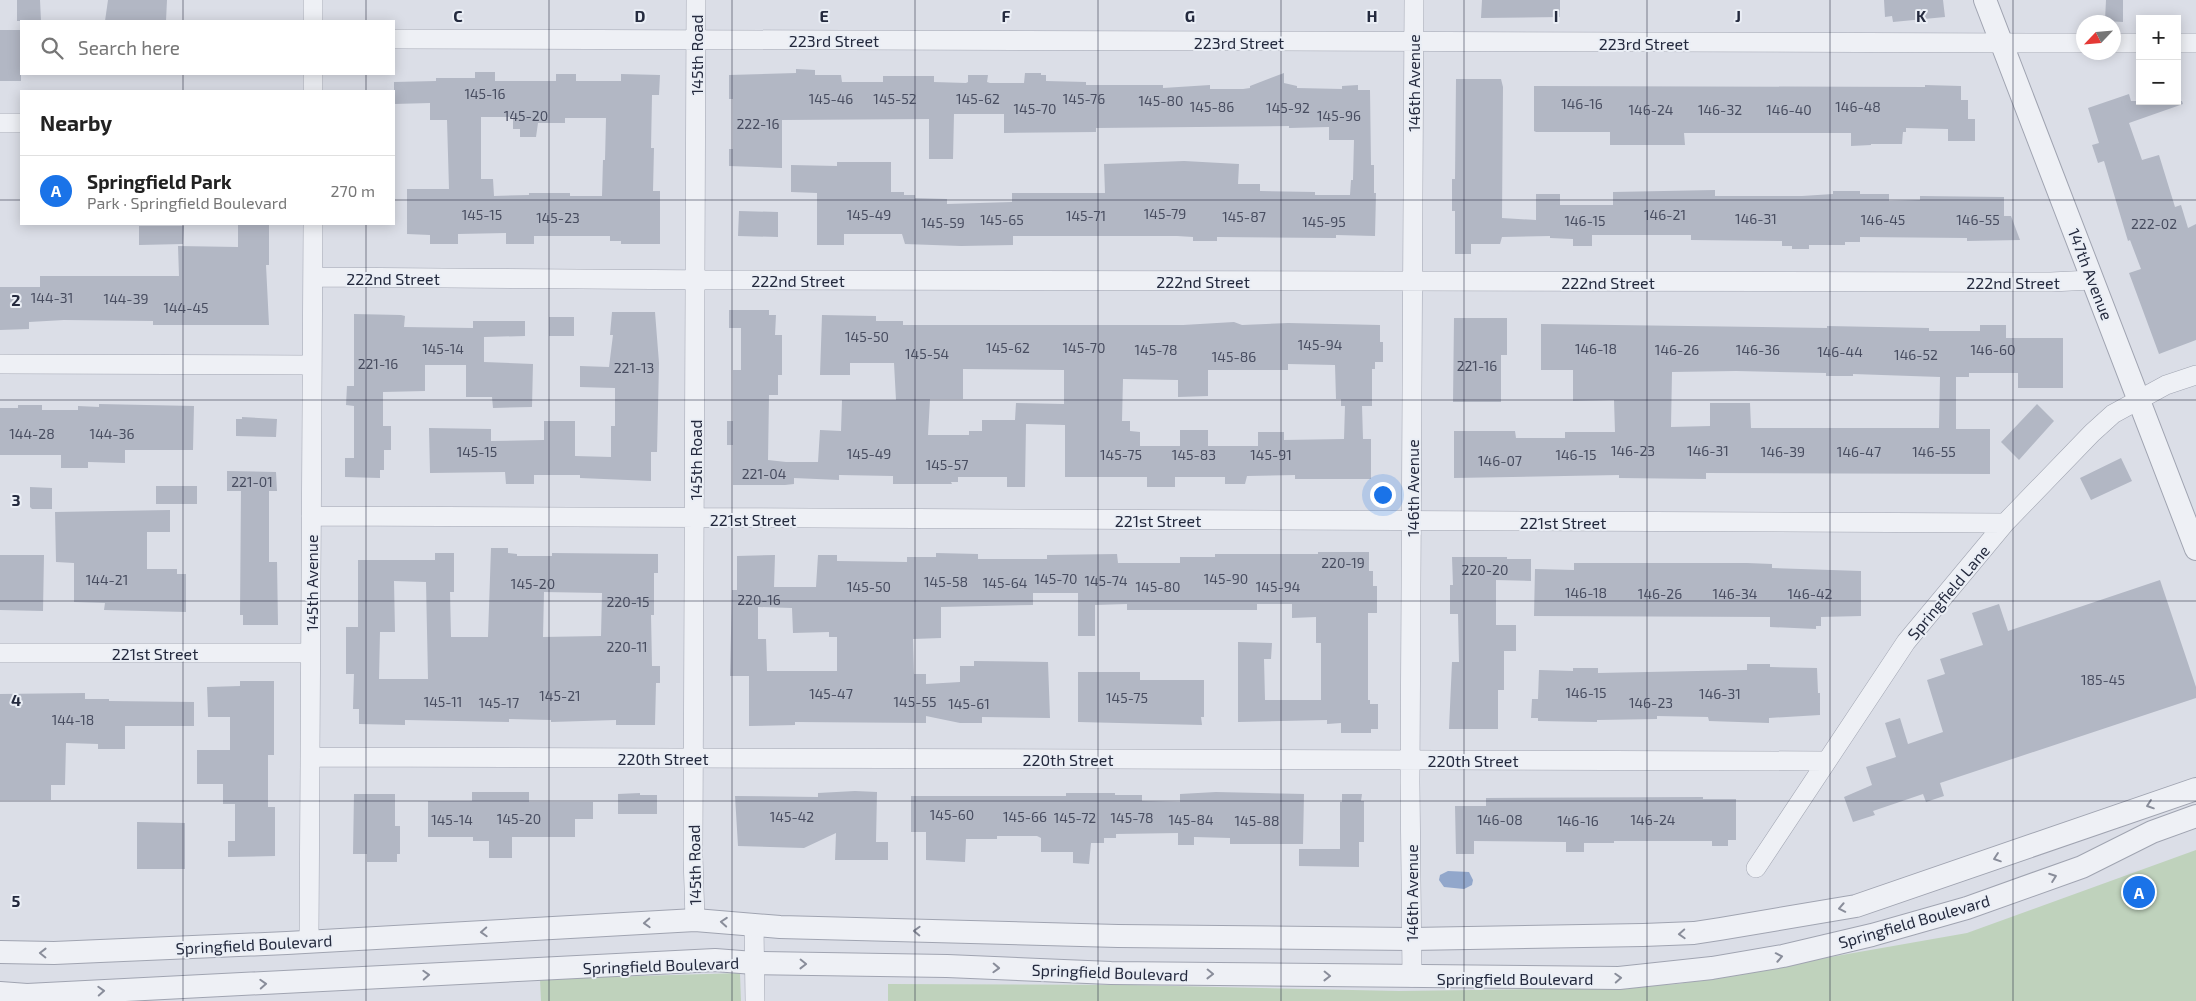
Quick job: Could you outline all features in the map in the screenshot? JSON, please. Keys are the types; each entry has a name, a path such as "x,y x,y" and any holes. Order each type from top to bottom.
{"street":[{"path":"313,0 313,20"},
{"name":"145th Road","path":"695,920 693,856 696,0"},
{"name":"146th Avenue","path":"1412,977 1410,760 1414,0"},
{"name":"147th Avenue","path":"1985,0 2092,280 2140,399 2196,549"},
{"name":"223rd Street","path":"395,39 1413,43 2076,43"},
{"path":"2121,43 2136,43"},
{"path":"2181,43 2196,43"},
{"path":"313,75 313,90"},
{"path":"0,123 20,123"},
{"name":"145th Avenue","path":"309,942 313,225"},
{"name":"222nd Street","path":"312,277 1413,282 2057,282 2092,280"},
{"path":"0,364 312,365"},
{"name":"Springfield Lane","path":"1756,868 1906,642 2005,523 2092,433 2113,414 2166,384 2196,375"},
{"name":"221st Street","path":"311,516 2005,523"},
{"name":"221st Street","path":"0,653 310,653"},
{"name":"220th Street","path":"310,757 1826,761"},
{"name":"Springfield Boulevard","path":"0,952 54,953 309,942 695,920 789,928 1118,936 1411,939 1694,933 1856,906 2196,789"},
{"name":"Springfield Boulevard","path":"0,993 46,994 715,960 754,963 947,966 1111,973 1619,978 1712,968 1783,956 1872,935 1967,908 2082,867 2152,832 2196,816"},
{"path":"754,924 755,1001"}],"green space":[{"path":"2196,850 2196,1001 888,1001 888,984 1129,985 1399,991 1606,988 1678,984 1967,933"},
{"path":"740,973 741,1001 541,1001 540,979"}],"water":[{"path":"1448,871 1469,872 1473,880 1472,885 1464,889 1444,887 1439,880 1440,875"}],"building":[{"path":"17,0 40,0 41,20 17,21"},
{"path":"108,0 167,0 166,20 105,20"},
{"path":"1482,0 1560,0 1560,17 1481,18"},
{"path":"1884,0 1943,0 1945,17 1893,22 1892,16 1885,17"},
{"path":"2106,0 2123,0 2123,22 2121,22 2121,15 2105,15"},
{"path":"0,30 20,30 21,81 0,81"},
{"path":"796,69 815,70 815,75 841,75 842,82 883,82 883,76 934,76 934,82 966,83 968,82 968,75 988,75 987,82 990,83 1024,83 1025,73 1041,73 1041,75 1046,75 1046,81 1086,82 1086,85 1163,85 1163,88 1210,85 1210,89 1243,89 1250,88 1250,86 1284,73 1284,83 1297,86 1297,88 1342,89 1342,86 1358,85 1358,90 1370,90 1371,165 1374,165 1374,193 1376,193 1375,236 1336,235 1336,238 1217,237 1217,241 1193,241 1193,237 1177,236 1013,236 1013,245 961,246 905,244 902,234 844,234 844,245 817,245 817,193 791,192 791,165 837,166 837,162 891,162 891,192 904,192 904,195 915,195 915,198 947,199 947,204 1012,202 1012,193 1105,193 1104,164 1184,161 1239,164 1238,184 1260,184 1260,191 1315,192 1315,195 1350,195 1351,180 1353,180 1354,140 1329,140 1329,127 1289,128 1289,126 1096,128 1096,132 1004,133 1004,114 954,114 953,159 929,159 929,119 782,120 782,168 729,166 729,149 733,149 733,99 729,99 729,75 796,73"},
{"path":"475,72 495,72 495,81 556,81 556,74 576,74 576,81 621,81 621,74 660,75 659,95 652,95 651,148 654,148 653,191 660,191 660,244 621,244 621,241 610,241 610,236 534,236 534,244 506,244 506,233 458,234 458,244 430,244 430,235 407,234 407,189 449,189 447,120 430,120 430,103 395,104 394,82 436,81 436,78 475,78","holes":["481,117 513,117 513,129 520,129 520,137 536,137 538,123 565,123 565,118 606,118 602,196 570,196 570,193 529,193 529,195 494,196 493,179 481,179"]},
{"path":"1456,79 1501,79 1503,87 1502,218 1536,220 1536,194 1560,194 1560,205 1613,205 1613,192 1715,190 1715,196 1802,196 1833,194 1833,191 1860,191 1860,194 1889,194 1889,201 1920,200 1920,196 2004,197 2004,216 2011,216 2020,240 1967,241 1967,238 1860,237 1860,242 1845,242 1845,245 1809,245 1809,249 1792,249 1792,246 1782,246 1782,241 1691,240 1691,235 1592,235 1592,246 1573,246 1573,239 1550,238 1550,236 1502,237 1500,244 1471,244 1471,254 1455,254 1455,211 1452,211 1452,179 1455,179"},
{"path":"1925,85 1961,86 1961,100 1968,100 1968,119 1975,119 1975,141 1948,141 1948,129 1906,128 1906,132 1903,132 1902,144 1851,146 1851,133 1684,133 1685,145 1610,145 1610,132 1534,131 1534,86 1925,87"},
{"path":"2129,94 2131,101 2136,101 2136,105 2180,105 2129,123 2142,160 2159,155 2175,207 2181,205 2188,228 2196,224 2196,340 2159,354 2129,273 2141,269 2130,240 2128,241 2104,161 2098,163 2092,145 2099,143 2088,108"},
{"path":"739,211 778,212 778,237 738,236"},
{"path":"238,225 269,225 269,265 266,265 269,325 153,325 153,321 64,320 29,322 29,329 0,330 0,287 40,287 40,276 179,276 178,246 238,247"},
{"path":"139,226 184,226 183,244 139,245"},
{"path":"729,310 769,310 769,315 776,315 775,335 782,335 782,375 778,375 778,395 769,395 768,460 818,462 820,430 841,431 842,400 896,400 894,363 850,363 850,375 820,375 822,315 876,316 876,321 903,321 903,325 1183,325 1234,322 1242,325 1288,323 1380,325 1380,342 1383,342 1383,362 1375,362 1375,369 1372,369 1372,406 1362,406 1363,439 1371,439 1371,479 1295,479 1295,475 1247,476 1245,484 1225,484 1225,477 1175,477 1175,487 1147,487 1147,477 1065,477 1065,425 1026,424 1025,487 1007,487 1007,477 958,477 958,482 951,482 952,484 893,484 893,476 839,475 839,480 794,478 794,484 733,485 733,445 727,445 727,421 733,421 733,370 741,370 741,328 729,328","holes":["1288,364 1335,365 1336,399 1341,399 1341,406 1345,406 1344,439 1284,440 1284,432 1258,432 1258,446 1208,446 1208,430 1180,430 1180,446 1140,446 1140,432 1130,431 1130,421 1122,421 1123,379 1178,380 1178,397 1208,396 1208,370 1288,370","963,369 1064,370 1064,404 1016,403 1015,420 982,420 982,431 969,431 969,435 928,435 930,399 963,399"]},
{"path":"612,312 655,312 659,363 657,452 651,452 651,481 580,478 580,475 534,475 534,484 506,484 505,472 430,473 429,428 491,429 491,441 544,440 544,421 575,421 575,456 611,457 611,426 615,426 615,388 580,387 580,366 609,367 613,335 610,335"},
{"path":"354,314 405,316 404,327 473,328 473,321 525,321 525,336 484,337 484,362 533,364 532,407 493,408 492,397 466,397 466,365 425,365 425,391 383,392 383,426 391,426 391,450 384,450 384,470 380,470 380,478 345,477 345,458 354,458 354,406 346,405 347,386 354,386"},
{"path":"549,317 574,317 574,336 549,336"},
{"path":"1454,318 1507,318 1507,355 1501,355 1501,402 1453,402"},
{"path":"1541,324 1827,328 1827,326 1929,328 1929,331 1980,331 1980,325 2006,325 2006,338 2063,338 2063,388 2018,388 2018,373 1969,373 1969,377 1956,377 1956,429 1990,429 1990,474 1706,473 1706,479 1619,478 1619,475 1454,478 1454,431 1515,431 1516,438 1565,438 1565,432 1615,432 1614,400 1573,401 1573,370 1541,370","holes":["1672,372 1826,373 1826,376 1853,376 1853,374 1940,377 1939,428 1751,428 1750,403 1710,403 1710,426 1671,427"]},
{"path":"99,404 194,406 193,450 125,450 125,463 88,462 88,468 61,468 61,455 0,455 0,408 18,408 18,405 42,405 42,410 78,410 78,406 99,407"},
{"path":"2037,404 2054,421 2019,460 2001,442"},
{"path":"242,417 277,419 276,437 236,436 236,419 242,419"},
{"path":"2121,458 2132,481 2091,500 2080,478"},
{"path":"227,471 276,472 277,491 269,491 269,562 277,562 278,625 243,625 243,615 240,615 241,491 227,491"},
{"path":"156,486 197,486 197,504 156,504"},
{"path":"30,487 52,488 52,509 32,509 30,507"},
{"path":"170,510 170,532 147,532 147,569 177,569 177,574 186,574 186,612 104,610 105,603 74,602 74,563 56,562 55,512"},
{"path":"491,548 508,548 508,553 517,554 517,556 552,556 552,553 658,554 658,573 654,573 654,615 651,615 652,666 660,666 660,683 656,683 655,725 616,725 616,720 551,722 551,720 509,719 509,722 405,720 405,725 359,724 359,709 353,709 354,674 346,674 346,627 358,627 358,560 435,560 435,553 454,553 454,592 450,592 451,637 488,637","holes":["394,581 426,582 428,679 379,679 380,632 395,632","544,592 602,593 601,636 543,637"]},
{"path":"1318,552 1369,552 1369,571 1373,571 1373,586 1377,586 1377,613 1368,613 1368,700 1370,700 1370,704 1378,704 1378,729 1371,729 1371,733 1341,733 1341,723 1327,724 1327,720 1238,722 1238,642 1272,643 1271,659 1264,659 1265,700 1321,700 1321,643 1316,643 1316,617 1292,618 1292,604 1257,604 1257,610 1127,610 1127,604 1095,605 1095,636 1078,636 1078,593 1033,593 1033,605 941,607 941,638 913,639 914,674 926,674 926,684 960,682 960,666 974,666 974,661 1048,662 1050,718 982,717 982,723 960,723 926,716 926,723 795,722 795,725 749,726 749,676 730,676 732,590 737,590 737,556 775,555 774,587 816,587 818,555 837,555 837,561 907,562 907,557 936,557 936,553 978,554 978,559 1047,559 1047,555 1117,554 1118,563 1180,563 1180,557 1215,557 1215,554 1318,554","holes":["758,607 792,608 793,633 829,632 829,637 837,637 837,671 767,671 766,639 758,639"]},
{"path":"0,555 44,555 43,611 0,610"},
{"path":"1452,557 1531,559 1531,581 1496,580 1496,625 1516,625 1516,651 1504,651 1504,690 1498,690 1498,729 1449,729 1452,662 1459,662 1458,614 1450,614 1450,585 1453,585"},
{"path":"1574,563 1747,563 1772,564 1772,568 1861,571 1861,616 1821,617 1821,626 1816,626 1816,629 1770,627 1770,617 1534,616 1535,569 1574,570"},
{"path":"2160,580 2196,687 2196,698 1940,783 1944,796 1926,802 1923,794 1873,811 1875,815 1853,822 1844,797 1872,785 1866,767 1896,757 1885,723 1900,718 1908,744 1943,732 1927,680 1945,674 1940,659 1983,645 1972,613 1999,604 2008,631"},
{"path":"1747,664 1770,664 1770,667 1817,668 1820,715 1769,718 1769,723 1709,721 1708,717 1657,716 1657,719 1597,720 1597,722 1538,721 1538,718 1531,718 1532,699 1538,699 1539,670 1573,671 1573,668 1598,668 1598,673 1747,670"},
{"path":"1078,672 1140,672 1140,680 1204,680 1204,717 1201,717 1202,725 1078,722"},
{"path":"240,681 274,681 274,755 268,755 268,807 275,807 275,856 228,857 228,841 235,841 235,804 223,804 223,784 197,784 197,750 230,750 230,717 208,717 207,687 240,686"},
{"path":"85,693 85,699 109,699 109,701 194,702 194,726 125,726 125,749 98,749 98,744 66,743 65,785 51,785 51,800 0,800 0,694"},
{"path":"472,792 529,792 529,802 593,802 593,819 575,819 575,837 512,837 512,858 489,858 489,841 473,841 473,837 428,837 428,801 472,801"},
{"path":"877,792 876,842 888,842 888,860 835,860 836,833 804,848 738,846 735,796 818,797 818,793"},
{"path":"1216,792 1304,794 1303,844 1230,844 1230,838 1194,837 1194,845 1178,845 1178,833 1116,834 1116,838 1104,838 1104,843 1091,843 1089,864 1073,863 1073,852 1041,852 1041,838 1037,836 997,836 997,839 966,839 965,862 926,860 926,832 911,832 911,796 1066,796 1066,793 1115,793 1115,795 1142,795 1142,801 1180,802 1180,794"},
{"path":"640,793 640,795 657,795 657,814 618,814 618,794"},
{"path":"354,794 395,794 395,826 400,826 400,854 397,854 397,862 367,862 367,854 353,854"},
{"path":"1342,794 1362,794 1361,801 1364,801 1364,842 1359,842 1359,867 1299,866 1299,849 1340,849 1340,802 1342,802"},
{"path":"1703,797 1703,799 1736,799 1736,840 1728,840 1728,846 1712,846 1712,841 1614,841 1614,843 1584,843 1584,852 1566,852 1566,842 1474,841 1474,854 1456,854 1455,806 1486,806 1486,798"},
{"path":"137,822 185,823 185,869 137,869"}],"place":[{"name":"Springfield Park","path":"2139,892"}]}
